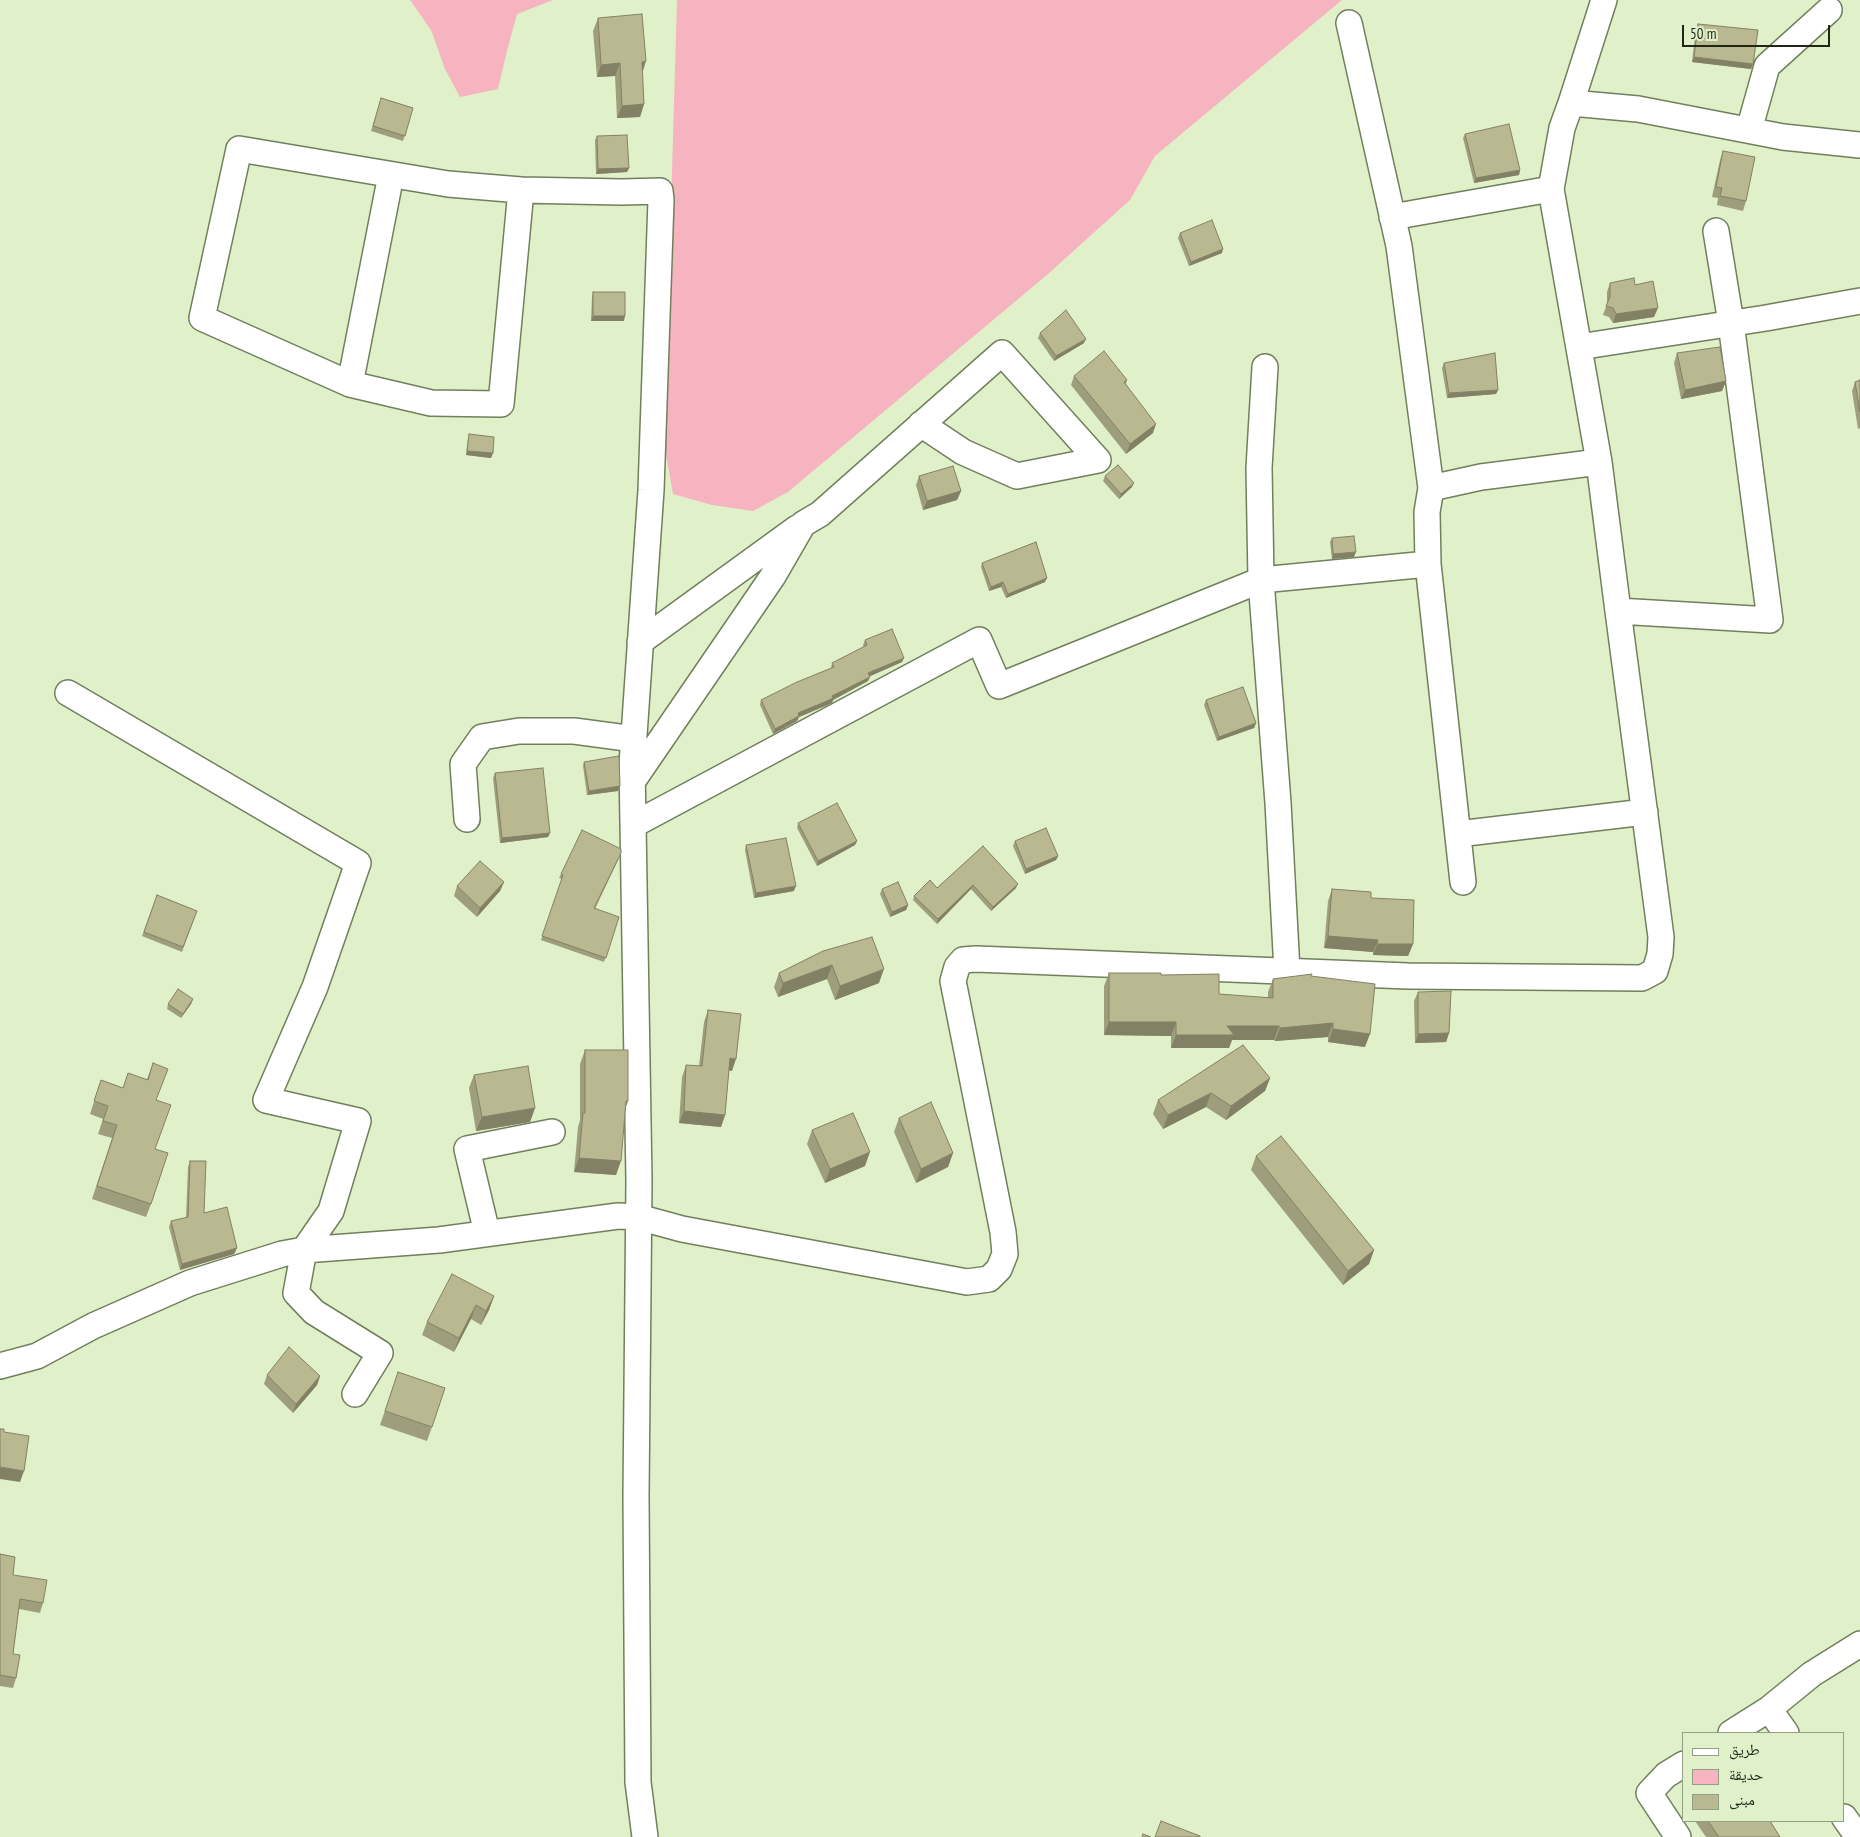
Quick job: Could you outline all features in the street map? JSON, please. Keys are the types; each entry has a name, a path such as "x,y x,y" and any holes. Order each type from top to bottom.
{"street":[{"path":"0,1366 37,1356 93,1326 190,1283 282,1254 304,1250 400,1244 618,1216 638,1217 682,1229 967,1282 989,1279 999,1269 1005,1254 1003,1232 953,981 957,967 963,960 1408,976 1642,978 1655,971 1660,954 1661,937 1618,611 1598,462 1551,189 1562,128 1604,0"},
{"path":"1749,130 1767,66 1829,10"},
{"path":"1349,23 1399,246 1431,488 1427,512 1428,564 1463,882"},
{"path":"1571,103 1638,109 1783,137 1860,145"},
{"path":"521,190 501,404 430,403 350,384 202,318 239,149 448,184 521,190 660,191 651,490 632,782 639,1181 636,1496 638,1782 645,1837"},
{"path":"350,384 392,175"},
{"path":"1392,217 1551,189"},
{"path":"1618,611 1770,620 1731,323 1716,231"},
{"path":"1579,346 1860,301"},
{"path":"640,642 803,524 820,514 921,424 1002,353 1098,460 1017,476 963,452 921,424"},
{"path":"1265,367 1259,468 1261,580 1278,803 1287,971"},
{"path":"1431,488 1482,478 1598,462"},
{"path":"632,782 773,576 803,524"},
{"path":"633,825 979,640 999,686 1261,580 1428,564"},
{"path":"68,693 358,863 315,987 266,1100 358,1121 331,1211 304,1250 296,1293 314,1312 380,1353 355,1394"},
{"path":"467,818 463,764 482,737 520,731 574,731 634,739"},
{"path":"1458,834 1644,812"},
{"path":"487,1233 467,1149 552,1132"},
{"path":"1733,1732 1768,1709 1812,1674 1860,1644"},
{"path":"1768,1709 1785,1732"},
{"path":"1678,1837 1649,1793 1666,1775 1682,1765"},
{"path":"1845,1818 1858,1837"}],"green space":[{"path":"410,0 553,0 517,14 498,89 460,97 445,69 431,30"},
{"path":"677,0 1342,0 1155,156 1130,200 1048,274 788,492 753,511 712,505 673,494 664,444"}],"building":[{"path":"642,14 646,61 642,62 644,104 622,106 620,63 601,65 598,18"},
{"path":"1698,24 1758,30 1753,64 1694,57"},
{"path":"381,98 413,108 405,136 373,126"},
{"path":"1509,124 1520,170 1476,178 1465,134"},
{"path":"627,135 629,168 598,169 597,136"},
{"path":"1723,151 1755,157 1746,201 1720,196 1722,188 1716,187"},
{"path":"1212,220 1223,249 1191,262 1180,233"},
{"path":"1634,278 1635,285 1653,281 1658,308 1616,314 1613,308 1606,306 1610,297 1610,283"},
{"path":"593,292 625,292 625,316 593,316"},
{"path":"1066,310 1086,339 1056,356 1040,333"},
{"path":"1720,347 1726,381 1685,390 1677,353"},
{"path":"1104,351 1127,380 1124,382 1156,424 1130,444 1074,376"},
{"path":"1495,353 1498,390 1449,393 1444,363"},
{"path":"1860,380 1860,412 1855,382"},
{"path":"469,434 494,437 493,453 467,451"},
{"path":"1118,465 1134,483 1121,494 1105,476"},
{"path":"953,466 961,491 927,501 919,476"},
{"path":"1354,536 1356,552 1333,554 1332,538"},
{"path":"1036,542 1047,578 1008,594 1003,582 991,587 982,563"},
{"path":"892,629 904,658 868,673 870,677 832,696 833,698 827,701 798,713 799,716 775,729 761,700 797,682 834,667 832,663 867,645 865,640"},
{"path":"1243,687 1256,723 1219,737 1206,700"},
{"path":"619,756 620,786 589,791 584,762"},
{"path":"543,768 550,833 502,838 495,773"},
{"path":"837,803 857,841 818,861 798,823"},
{"path":"1046,828 1058,856 1026,869 1015,841"},
{"path":"582,830 621,849 621,853 594,908 619,917 606,958 542,936 563,875 561,874"},
{"path":"786,838 796,886 756,893 746,845"},
{"path":"983,846 1018,884 993,907 973,885 938,919 914,896 930,880 937,888"},
{"path":"480,861 504,882 480,908 457,886"},
{"path":"898,882 908,905 892,912 882,889"},
{"path":"1332,889 1371,892 1371,898 1414,900 1413,944 1377,944 1378,940 1328,936"},
{"path":"157,895 197,911 183,947 144,932"},
{"path":"872,937 884,969 840,986 832,965 783,983 779,973 823,951"},
{"path":"1109,973 1161,973 1161,975 1219,974 1219,994 1273,998 1273,979 1312,974 1311,976 1375,984 1370,1034 1333,1029 1333,1023 1280,1028 1279,1026 1227,1026 1234,1035 1176,1035 1176,1022 1109,1022"},
{"path":"178,989 193,999 183,1014 168,1004"},
{"path":"1451,991 1449,1033 1418,1034 1418,992"},
{"path":"708,1010 741,1014 736,1059 730,1058 725,1115 684,1111 686,1065 702,1066"},
{"path":"1243,1045 1270,1078 1231,1106 1211,1093 1168,1115 1158,1100"},
{"path":"585,1050 628,1050 628,1101 626,1101 621,1161 579,1158 583,1113 585,1113"},
{"path":"153,1063 168,1069 156,1100 171,1105 155,1149 168,1153 151,1204 97,1186 117,1125 103,1121 108,1106 94,1101 101,1080 123,1088 128,1073 148,1080"},
{"path":"528,1066 535,1108 482,1117 474,1075"},
{"path":"931,1102 953,1153 921,1169 899,1118"},
{"path":"853,1113 870,1152 830,1169 812,1130"},
{"path":"1281,1136 1374,1250 1348,1271 1256,1156"},
{"path":"190,1161 206,1161 204,1213 227,1207 237,1248 182,1264 171,1221 188,1217"},
{"path":"452,1274 494,1296 486,1311 476,1305 459,1338 427,1322"},
{"path":"289,1347 320,1376 296,1404 267,1375"},
{"path":"398,1372 445,1388 432,1427 385,1411"},
{"path":"0,1429 4,1429 4,1432 29,1436 24,1471 0,1467"},
{"path":"0,1554 15,1557 13,1575 47,1580 43,1603 20,1599 13,1654 20,1655 16,1678 0,1675"},
{"path":"1161,1821 1200,1836 1200,1837 1155,1837"},
{"path":"1709,1822 1771,1822 1780,1837 1719,1837"}]}
